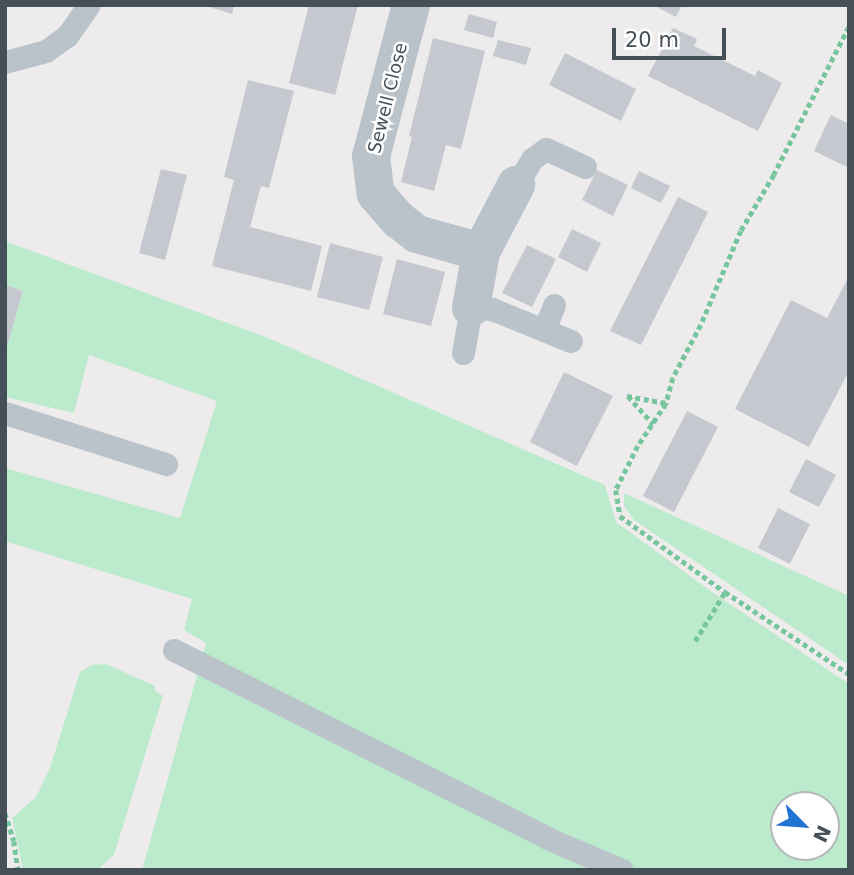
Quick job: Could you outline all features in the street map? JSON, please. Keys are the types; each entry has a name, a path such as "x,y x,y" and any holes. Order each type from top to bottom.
{"street":[{"name":"Sewell Close","path":"411,5 371,156 376,194 399,220 417,234 481,251"},
{"path":"471,308 481,251 516,185"}],"lane":[{"path":"5,62 46,51 67,36 89,5"},
{"path":"516,185 532,159 546,149 585,167"},
{"path":"544,330 555,305"},
{"path":"463,353 471,308 492,309 571,341"},
{"path":"5,413 166,464"},
{"path":"174,650 549,839 622,870"}],"path":[{"path":"849,27 774,175 741,230 701,325 673,378 666,403 616,490 620,516 725,592 849,674"},
{"path":"653,424 627,396 666,403"},
{"path":"695,641 725,592"},
{"path":"5,813 14,841 18,870"}],"green space":[{"path":"5,241 268,338 605,485 616,522 712,592 849,684 849,870 142,870 206,643 184,630 192,599 5,541 5,468 180,518 217,401 89,355 74,413 5,397 5,352 23,291 5,285"},
{"path":"624,493 849,596 849,665 634,520 624,506"},
{"path":"106,664 155,686 155,691 163,696 114,855 97,870 23,870 12,818 36,797 50,768 80,672 91,665"}],"building":[{"path":"203,5 234,5 232,14"},
{"path":"309,5 358,5 335,95 289,83"},
{"path":"653,5 682,5 676,17"},
{"path":"469,14 497,22 493,38 464,30"},
{"path":"673,28 697,39 694,46 755,76 758,70 782,83 758,131 648,76"},
{"path":"433,38 485,51 461,149 446,145 434,191 401,182 412,137 409,136"},
{"path":"498,40 531,48 526,65 493,56"},
{"path":"565,53 636,89 621,121 549,85"},
{"path":"248,80 294,91 269,188 261,186 250,227 322,246 311,291 212,266 234,180 224,177"},
{"path":"831,115 849,124 849,168 814,151"},
{"path":"161,169 187,175 165,260 139,253"},
{"path":"597,170 628,185 613,216 582,200"},
{"path":"639,171 670,186 661,203 631,188"},
{"path":"678,197 708,212 641,345 610,331"},
{"path":"572,229 601,243 587,272 558,257"},
{"path":"330,243 383,257 369,310 317,297"},
{"path":"527,245 556,259 532,307 502,293"},
{"path":"397,259 445,272 431,326 383,314"},
{"path":"847,280 849,371 809,447 735,409 791,300 827,318"},
{"path":"5,285 23,291 6,350 5,350"},
{"path":"564,372 613,396 577,466 530,442"},
{"path":"687,411 718,427 674,512 643,496"},
{"path":"806,459 836,475 819,507 789,492"},
{"path":"778,508 810,524 790,564 758,548"}]}
